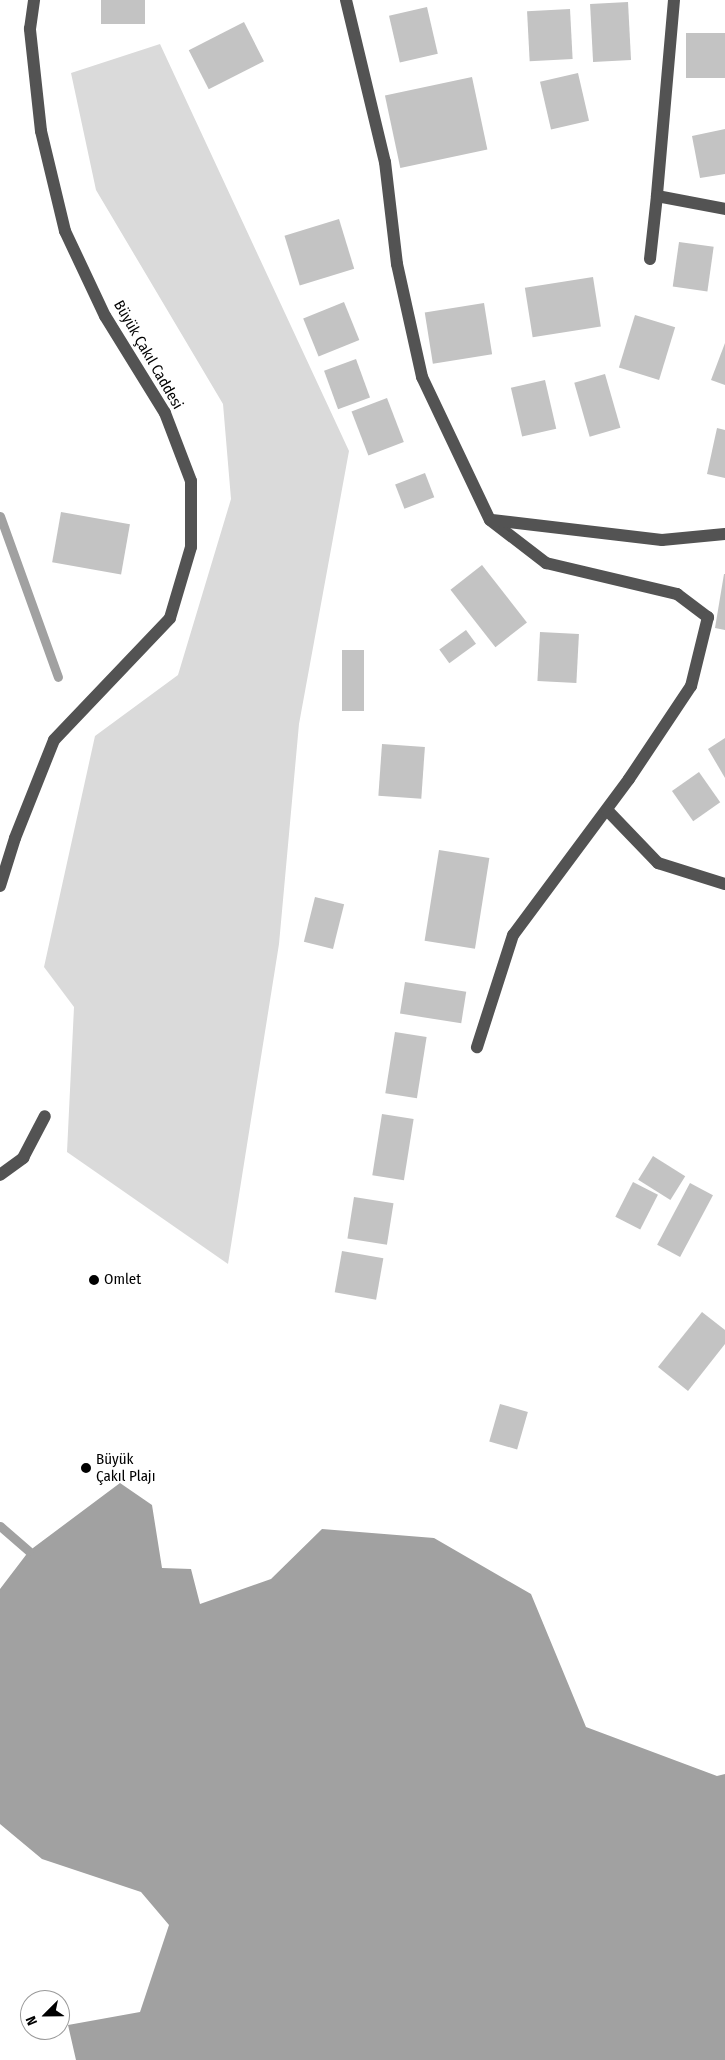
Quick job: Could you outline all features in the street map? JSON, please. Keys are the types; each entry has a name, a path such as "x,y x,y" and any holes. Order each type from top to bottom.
{"street":[{"name":"Büyük Çakıl Caddesi","path":"0,886 15,838 54,740 170,618 191,548 191,482 165,413 105,316 64,231 41,131 30,29 34,0"},
{"path":"346,0 385,162 397,264 422,377 490,520 546,563 678,594 708,617 691,686 607,810 513,935 478,1047"},
{"path":"650,259 674,0"},
{"path":"657,196 725,209"},
{"path":"490,520 662,540 725,534"},
{"path":"607,810 658,864 725,884"},
{"path":"0,1175 23,1158 45,1116"}],"shaded area":[{"path":"160,44 349,451 299,724 279,944 228,1264 67,1152 74,1007 44,967 95,736 178,675 231,499 223,404 96,190 71,73"},
{"path":"120,1483 152,1505 162,1568 191,1569 200,1604 271,1579 322,1529 434,1538 531,1594 586,1727 717,1776 725,1774 725,2060 76,2060 70,2034 70,2025 140,2012 169,1925 141,1892 42,1859 0,1824 0,1589 29,1551"}],"building":[{"path":"101,0 145,0 145,24 101,24"},
{"path":"628,2 631,60 593,62 590,4"},
{"path":"427,7 438,54 400,63 389,16"},
{"path":"570,9 573,59 530,61 527,11"},
{"path":"244,22 264,61 209,89 189,50"},
{"path":"686,33 725,33 725,78 686,78"},
{"path":"578,73 589,121 551,130 540,82"},
{"path":"472,77 487,149 400,168 385,96"},
{"path":"725,129 725,174 700,178 692,136"},
{"path":"339,219 354,269 300,285 284,236"},
{"path":"679,242 714,247 707,291 673,287"},
{"path":"593,277 601,326 533,337 525,288"},
{"path":"344,302 359,340 319,356 303,318"},
{"path":"484,303 492,354 433,364 425,312"},
{"path":"635,315 675,327 659,380 619,368"},
{"path":"725,343 725,385 711,380"},
{"path":"356,359 370,398 338,409 324,371"},
{"path":"605,374 620,428 590,437 574,383"},
{"path":"545,380 556,429 522,437 511,388"},
{"path":"387,398 404,442 368,455 352,412"},
{"path":"717,428 725,430 725,478 707,474"},
{"path":"425,473 434,497 404,509 395,484"},
{"path":"61,512 130,524 121,574 52,562"},
{"path":"482,565 527,623 495,647 450,590"},
{"path":"725,574 725,630 715,628"},
{"path":"466,630 476,644 449,663 439,649"},
{"path":"540,632 579,634 576,683 537,681"},
{"path":"342,650 364,650 364,711 342,711"},
{"path":"725,738 725,778 708,749"},
{"path":"382,744 425,747 421,799 378,796"},
{"path":"699,772 720,802 693,821 672,791"},
{"path":"439,850 489,858 475,949 425,941"},
{"path":"315,897 344,904 333,949 304,942"},
{"path":"405,982 466,992 461,1023 400,1014"},
{"path":"395,1032 427,1037 417,1098 385,1093"},
{"path":"382,1114 414,1119 404,1180 372,1175"},
{"path":"653,1156 685,1176 670,1200 638,1180"},
{"path":"633,1182 658,1195 640,1229 615,1217"},
{"path":"690,1183 713,1195 680,1257 657,1245"},
{"path":"354,1197 394,1203 387,1245 347,1238"},
{"path":"342,1251 383,1258 376,1300 335,1292"},
{"path":"702,1312 725,1330 725,1344 688,1391 658,1367"},
{"path":"500,1404 528,1412 517,1449 489,1441"}],"waterway":[{"path":"0,516 58,677"},
{"path":"0,1526 29,1551"}],"place":[{"name":"Omlet","path":"94,1280"},
{"name":"Büyük Çakıl Plajı","path":"86,1468"}]}
